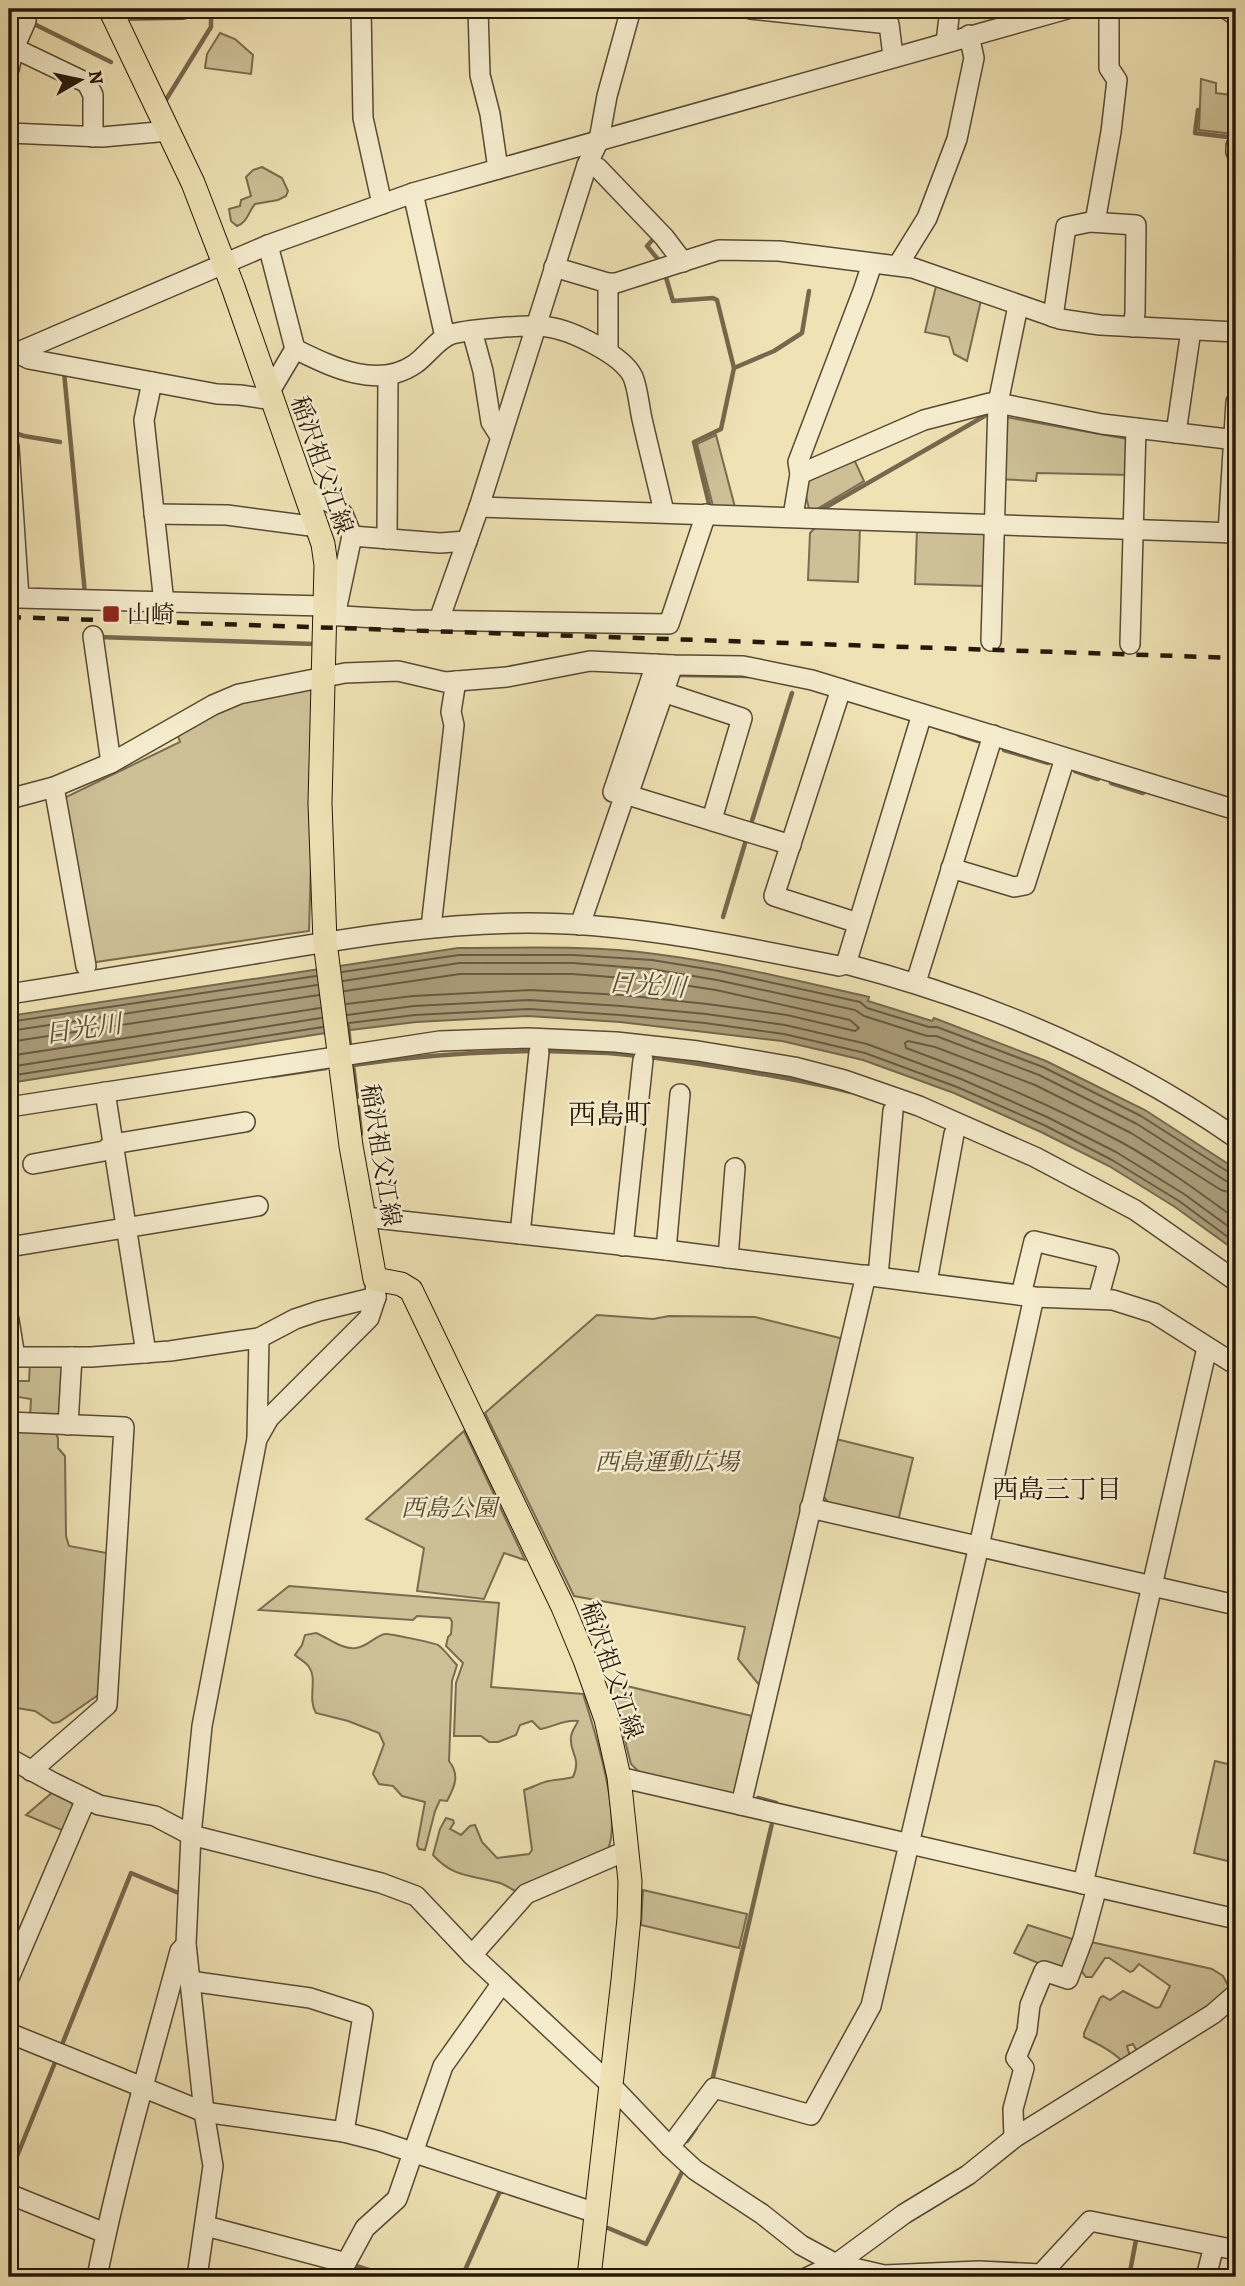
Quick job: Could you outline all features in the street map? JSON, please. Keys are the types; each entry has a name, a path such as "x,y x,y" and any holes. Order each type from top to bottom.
{"main road":[{"name":"稲沢祖父江線","path":"110,9 193,183 272,396 323,544 328,612 322,677 320,830 325,944 351,1146 375,1288 401,1284 411,1290 586,1660 606,1719 619,1777 628,1850 629,1917 589,2277"}],"street":[{"path":"110,9 182,9"},
{"path":"361,9 363,118 382,204"},
{"path":"478,9 480,75 490,114 498,169"},
{"path":"442,611 479,507 587,165 599,140 607,96 631,9"},
{"path":"751,9 889,24 893,57"},
{"path":"946,42 950,9"},
{"path":"13,354 268,245 413,193 1066,9"},
{"path":"1096,222 1117,80 1109,68 1110,9"},
{"path":"1227,9 1236,16"},
{"path":"9,69 14,48 26,21"},
{"path":"898,265 926,218 957,139 974,58 969,35"},
{"path":"14,48 87,83 93,95 93,137"},
{"path":"9,133 93,137 169,131"},
{"path":"1236,146 1236,152"},
{"path":"587,165 598,168 664,237 683,262"},
{"path":"413,193 444,337"},
{"path":"1053,317 1066,227 1096,222 1136,225 1133,327"},
{"path":"13,354 217,394 272,396 295,349 268,245"},
{"path":"554,267 608,283 636,278 719,250 739,249 830,257 898,265 937,275 1053,317 1100,325 1236,332"},
{"path":"793,516 800,474 798,463 872,264"},
{"path":"608,283 608,351"},
{"path":"990,641 998,402 1018,306"},
{"path":"295,349 335,369 388,377 412,366 444,337 472,331 535,327 557,329 608,351 632,376 664,512"},
{"path":"1176,433 1191,330"},
{"path":"472,331 483,371 491,422 500,436"},
{"path":"387,539 388,377"},
{"path":"152,382 144,420 164,603"},
{"path":"800,474 925,420 998,402 1102,424 1234,440"},
{"path":"479,507 1232,533 1236,402"},
{"path":"1130,644 1136,428"},
{"path":"9,447 12,530 19,598 328,612 442,611 669,625 706,514"},
{"path":"305,490 335,505 343,514 352,536 328,612"},
{"path":"155,514 227,515 318,527"},
{"path":"352,536 467,541"},
{"path":"442,611 446,542"},
{"path":"93,636 111,763"},
{"path":"9,799 54,787 111,763 213,705 239,694 322,677 384,670 445,682 508,677 590,661 743,666 779,672 1236,810"},
{"path":"621,793 663,692 664,665"},
{"path":"580,925 664,665"},
{"path":"431,927 454,725 451,712 456,681"},
{"path":"841,689 774,895 858,923"},
{"path":"663,692 742,718 712,819"},
{"path":"846,964 922,714"},
{"path":"916,982 993,736"},
{"path":"951,868 1014,887 1025,885 1065,758"},
{"path":"54,787 86,966"},
{"path":"621,793 790,845"},
{"path":"9,994 431,927 518,923 580,925 700,938 839,966 846,964 916,982 1075,1045 1140,1078 1236,1138"},
{"path":"9,1107 339,1054 440,1041 528,1038 616,1042 698,1051 794,1067 844,1080 919,1106 1035,1157 1135,1210 1236,1281"},
{"path":"520,1234 539,1052"},
{"path":"623,1245 643,1060"},
{"path":"105,1092 146,1353"},
{"path":"666,1250 680,1094"},
{"path":"741,1805 810,1508 872,1276 893,1111"},
{"path":"33,1164 104,1152 113,1144 245,1122"},
{"path":"927,1282 954,1134"},
{"path":"728,1258 735,1168"},
{"path":"9,1247 258,1206"},
{"path":"365,1217 666,1250 1028,1296 1113,1300 1154,1313 1236,1365"},
{"path":"670,2147 714,2088 811,2115 871,2006 979,1546 1028,1296 1034,1241 1109,1259 1098,1299"},
{"path":"9,1320 12,1357 146,1353 259,1338 295,1319 375,1288"},
{"path":"257,1439 269,1418 369,1318 375,1288"},
{"path":"197,2277 213,2166 204,2112 186,1944 191,1835 202,1726 257,1439 259,1338"},
{"path":"1014,2138 1013,2109 1024,2068 1016,2058 1027,2031 1030,2006 1044,1971 1068,1979 1083,1939 1090,1885 1152,1586 1207,1348"},
{"path":"68,1425 72,1357"},
{"path":"9,1422 124,1427 107,1705 31,1771"},
{"path":"810,1508 1236,1605"},
{"path":"9,1758 99,1805 155,1816 191,1835 381,1883 416,1896 472,1955 610,2084 695,2170 762,2214 801,2245 835,2264 884,2275 979,2271 1040,2276 1090,2221 1236,2250"},
{"path":"619,1777 1236,1919"},
{"path":"9,1978 86,1798"},
{"path":"472,1955 526,1894 628,1850"},
{"path":"97,2277 143,2087 180,1951 186,1944"},
{"path":"190,1981 310,1998 363,2015 344,2132"},
{"path":"206,2226 344,2270 365,2228 397,2199 443,2066 502,1983"},
{"path":"808,2277 835,2264 904,2214 968,2175 1014,2138 1213,2014 1236,1994"},
{"path":"9,2033 204,2112 344,2132 379,2141 596,2213"},
{"path":"9,2194 106,2234"},
{"path":"1206,2277 1214,2246"}],"green space":[{"path":"220,33 235,39 253,55 251,74 205,68 207,54"},
{"path":"1201,79 1216,83 1216,93 1231,95 1234,134 1199,130"},
{"path":"262,167 282,178 288,191 286,196 255,204 246,219 237,226 231,221 229,209 240,206 241,200 251,196 246,177 253,170"},
{"path":"937,282 982,296 967,361 954,354 949,337 925,332"},
{"path":"1000,416 1133,440 1131,475 1037,473 1036,481 997,479"},
{"path":"716,435 736,511 714,510 697,444"},
{"path":"852,455 864,481 812,512 803,483"},
{"path":"817,526 860,527 858,582 808,580 810,533"},
{"path":"917,529 989,532 984,586 915,584"},
{"path":"307,685 316,692 309,931 89,963 62,799 180,742 177,733 229,704"},
{"name":"西島運動広場","path":"597,1315 653,1319 669,1316 755,1317 844,1339 760,1686 738,1659 745,1627 574,1596 485,1413"},
{"path":"30,1362 59,1362 65,1369 62,1411 55,1417 30,1416 31,1399 12,1396 13,1381 29,1381"},
{"path":"14,1429 54,1430 58,1438 58,1448 65,1456 66,1536 69,1546 112,1554 104,1691 59,1722 53,1723 35,1711 9,1708 9,1489 12,1469 9,1434"},
{"name":"西島公園","path":"464,1431 525,1560 504,1553 484,1599 417,1591 424,1548 366,1519"},
{"path":"836,1439 913,1458 898,1521 831,1506 822,1494"},
{"path":"289,1586 499,1603 491,1687 583,1694 609,1795 612,1816 608,1849 517,1892 499,1883 447,1868 433,1855 446,1818 453,1820 450,1829 461,1835 475,1825 482,1842 497,1858 529,1854 532,1850 524,1790 548,1781 573,1777 576,1760 571,1737 578,1721 540,1729 532,1721 520,1725 516,1735 498,1742 489,1742 481,1736 454,1736 456,1683 463,1663 446,1646 451,1634 450,1618 417,1616 413,1620 259,1610"},
{"path":"316,1633 351,1648 364,1646 385,1634 420,1640 438,1645 457,1665 452,1681 449,1761 455,1781 447,1801 440,1800 435,1811 425,1850 419,1849 417,1845 425,1802 402,1796 393,1786 379,1784 373,1774 384,1744 379,1733 316,1713 312,1701 312,1672 295,1655 305,1635"},
{"path":"610,1682 752,1716 734,1794 639,1772 631,1764"},
{"path":"1215,1761 1236,1766 1236,1863 1194,1853"},
{"path":"54,1791 71,1800 74,1809 64,1831 26,1815"},
{"path":"643,1890 747,1914 739,1948 641,1925"},
{"path":"1028,1925 1076,1940 1060,1972 1014,1953"},
{"path":"1091,1942 1212,1969 1223,1976 1231,1991 1138,2053 1133,2044 1127,2046 1130,2057 1122,2061 1084,2037 1100,1998 1103,1996 1110,2000 1123,1991 1156,2008 1160,2007 1170,1986 1139,1964 1130,1972 1109,1958 1105,1958 1092,1977 1086,1977 1080,1969"}],"water":[{"name":"日光川","path":"458,948 606,949 736,967 869,997 868,1001 932,1021 934,1018 1046,1061 1145,1110 1236,1169 1236,1251 1175,1207 1109,1166 1041,1132 954,1093 863,1060 782,1041 620,1022 528,1016 416,1022 326,1033 9,1083 9,1016"}],"waterway":[{"path":"164,103 211,27 211,12"},
{"path":"32,23 111,62"},
{"path":"1198,110 1195,133 1236,138"},
{"path":"657,235 647,246 661,263"},
{"path":"665,274 673,301 717,300 734,368"},
{"path":"710,508 694,442 721,429 734,368 774,351 802,333 809,291"},
{"path":"64,372 85,594"},
{"path":"821,510 988,414"},
{"path":"9,431 60,442"},
{"path":"98,637 315,644"},
{"path":"681,675 748,676"},
{"path":"751,824 792,693"},
{"path":"959,735 978,741"},
{"path":"1004,750 1048,763"},
{"path":"1075,771 1098,779"},
{"path":"1111,783 1143,793"},
{"path":"723,917 746,840"},
{"path":"348,1026 350,1046"},
{"path":"357,1097 353,1065 444,1055 535,1051"},
{"path":"544,1051 640,1056"},
{"path":"649,1057 750,1072 851,1092"},
{"path":"272,1076 326,1068"},
{"path":"358,1107 361,1134"},
{"path":"758,1798 776,1803"},
{"path":"713,2077 773,1819"},
{"path":"61,2047 131,1873 181,1894"},
{"path":"9,2176 56,2060"},
{"path":"687,2141 696,2128"},
{"path":"608,2228 646,2244 682,2172"},
{"path":"462,2277 500,2191 502,2192"},
{"path":"1129,2277 1136,2240"},
{"path":"356,2266 391,2277"}],"railway":[{"path":"9,617 1236,658"}],"place":[{"name":"山崎","path":"111,614"}],"district":[{"name":"西島町","path":"610,1115"},
{"name":"西島三丁目","path":"1057,1489"}]}
